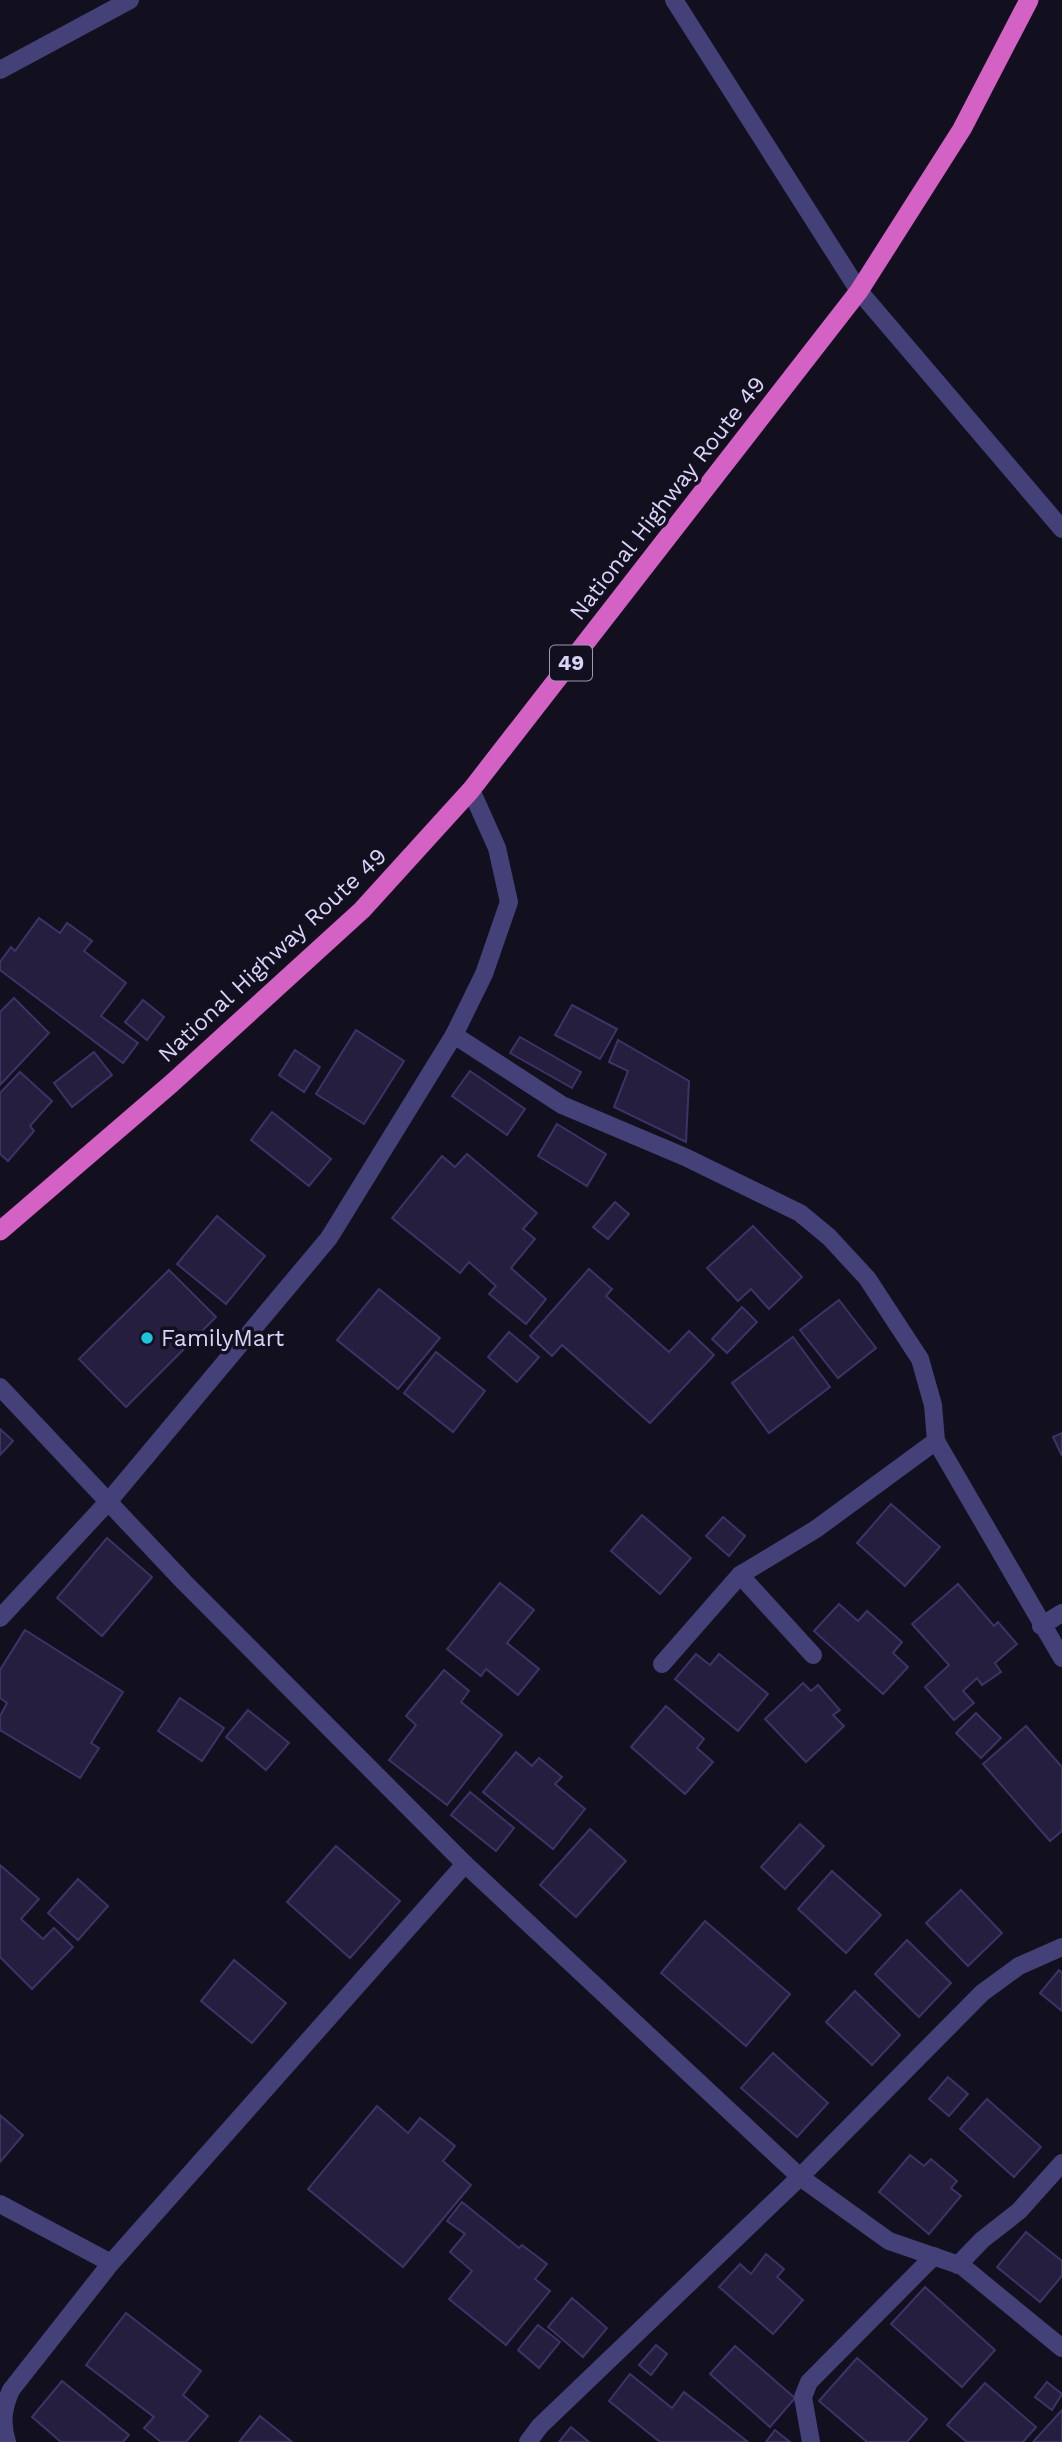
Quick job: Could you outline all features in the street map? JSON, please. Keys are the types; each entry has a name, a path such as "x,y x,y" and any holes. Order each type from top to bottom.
{"highway":[{"name":"National Highway Route 49","path":"0,1231 171,1084 362,910 471,790 859,291 962,129 1029,0"}],"street":[{"path":"0,71 130,0"},
{"path":"674,0 859,291 1062,529"},
{"path":"0,1618 108,1502 329,1238 454,1035 484,974 509,902 498,848 471,790"},
{"path":"454,1035 562,1105 685,1157 800,1213 830,1237 867,1278 920,1359 933,1405 936,1441 1062,1658"},
{"path":"0,1387 108,1502 465,1864 800,2177 889,2241 958,2265 1062,2348"},
{"path":"662,1664 740,1575 816,1530 936,1441"},
{"path":"740,1575 813,1655"},
{"path":"1041,1626 1062,1613"},
{"path":"8,2442 3,2430 4,2407 11,2390 111,2263 465,1864"},
{"path":"528,2442 540,2426 800,2177 982,1993 1019,1966 1062,1947"},
{"path":"958,2265 982,2240 1020,2211 1062,2163"},
{"path":"0,2204 111,2263"},
{"path":"811,2442 803,2397 809,2382 934,2256"}],"building":[{"path":"39,918 60,933 67,923 92,941 84,951 126,983 101,1016 138,1043 123,1063 0,970 0,962 11,947 15,951"},
{"path":"14,998 49,1033 0,1085 0,1012"},
{"path":"143,1000 164,1017 147,1040 125,1022"},
{"path":"572,1005 617,1029 600,1059 555,1035"},
{"path":"356,1030 404,1061 364,1124 316,1094"},
{"path":"520,1037 581,1072 572,1088 510,1053"},
{"path":"618,1040 689,1081 686,1142 614,1107 628,1071 609,1062"},
{"path":"295,1050 320,1067 304,1092 279,1075"},
{"path":"94,1052 112,1075 72,1107 54,1083"},
{"path":"470,1071 525,1109 507,1135 452,1096"},
{"path":"20,1072 52,1101 30,1126 34,1131 8,1161 0,1154 0,1093"},
{"path":"272,1112 331,1159 309,1186 251,1140"},
{"path":"557,1124 606,1154 587,1186 538,1156"},
{"path":"467,1154 537,1213 523,1229 535,1239 511,1268 546,1299 526,1324 489,1294 496,1286 469,1262 460,1273 392,1218 442,1156 455,1167"},
{"path":"615,1202 629,1214 608,1239 593,1227"},
{"path":"217,1216 265,1256 226,1304 177,1264"},
{"path":"753,1226 802,1277 769,1309 751,1289 738,1301 707,1268"},
{"path":"589,1269 612,1289 606,1296 669,1352 689,1331 714,1355 650,1423 562,1345 552,1356 530,1336"},
{"name":"FamilyMart","path":"169,1270 216,1317 126,1407 79,1359"},
{"path":"379,1289 440,1338 398,1389 337,1340"},
{"path":"839,1300 876,1348 838,1378 800,1330"},
{"path":"742,1307 757,1322 727,1353 712,1339"},
{"path":"509,1332 539,1357 517,1382 488,1357"},
{"path":"793,1337 830,1387 769,1433 732,1383"},
{"path":"436,1352 485,1391 453,1432 404,1393"},
{"path":"0,1429 13,1441 0,1455"},
{"path":"1062,1433 1062,1456 1053,1437"},
{"path":"891,1504 940,1547 905,1586 857,1543"},
{"path":"642,1515 691,1558 660,1594 611,1551"},
{"path":"723,1517 745,1536 729,1556 706,1536"},
{"path":"107,1538 152,1577 102,1636 57,1598"},
{"path":"500,1583 534,1610 507,1643 539,1669 518,1695 486,1669 481,1676 447,1649"},
{"path":"958,1584 994,1626 998,1622 1017,1644 995,1663 1001,1672 982,1685 977,1678 963,1691 974,1703 954,1720 925,1687 949,1665 912,1624"},
{"path":"839,1604 858,1621 867,1611 902,1642 893,1653 908,1667 883,1694 814,1631"},
{"path":"25,1630 123,1692 91,1743 99,1748 80,1778 0,1730 0,1716 7,1703 0,1698 0,1670"},
{"path":"696,1654 710,1665 719,1654 768,1694 738,1731 675,1679"},
{"path":"444,1670 469,1691 461,1702 502,1735 447,1805 389,1760 416,1725 406,1716"},
{"path":"803,1683 811,1691 818,1685 840,1710 833,1715 844,1726 806,1762 765,1719"},
{"path":"180,1698 224,1728 202,1761 158,1731"},
{"path":"666,1706 704,1739 697,1748 713,1762 685,1794 631,1747"},
{"path":"248,1710 289,1743 266,1770 226,1737"},
{"path":"976,1713 1001,1738 981,1758 956,1733"},
{"path":"1026,1726 1062,1767 1062,1831 1050,1841 983,1764"},
{"path":"516,1752 532,1766 539,1758 562,1777 555,1784 585,1809 553,1849 483,1792"},
{"path":"470,1792 514,1828 496,1851 451,1815"},
{"path":"800,1824 824,1846 785,1889 761,1867"},
{"path":"590,1829 626,1861 576,1917 540,1885"},
{"path":"336,1846 400,1901 350,1958 287,1902"},
{"path":"0,1865 39,1899 21,1919 43,1939 54,1928 73,1947 32,1989 0,1957"},
{"path":"832,1871 881,1915 846,1953 798,1909"},
{"path":"78,1879 108,1906 78,1940 48,1913"},
{"path":"961,1890 1002,1933 968,1966 926,1923"},
{"path":"705,1921 790,1994 746,2046 661,1973"},
{"path":"907,1940 951,1983 919,2017 875,1974"},
{"path":"234,1960 286,2003 252,2043 201,2001"},
{"path":"1059,1970 1062,1973 1062,2011 1040,1993"},
{"path":"855,1991 900,2035 872,2065 826,2022"},
{"path":"773,2053 828,2103 797,2137 741,2088"},
{"path":"948,2077 968,2094 949,2116 929,2099"},
{"path":"987,2099 1041,2147 1014,2177 960,2129"},
{"path":"377,2106 408,2133 420,2118 455,2146 443,2161 471,2185 403,2267 308,2189"},
{"path":"0,2115 23,2135 0,2162"},
{"path":"910,2155 924,2166 931,2159 957,2181 951,2188 961,2196 929,2234 879,2192"},
{"path":"462,2202 519,2248 522,2245 547,2264 535,2279 550,2291 506,2345 449,2299 472,2271 450,2252 465,2234 447,2221"},
{"path":"1026,2232 1062,2261 1062,2276 1040,2302 997,2267"},
{"path":"766,2254 784,2269 777,2277 803,2300 773,2334 719,2287 740,2264 751,2274"},
{"path":"925,2287 995,2350 962,2387 891,2324"},
{"path":"572,2298 607,2328 583,2357 548,2327"},
{"path":"126,2313 201,2371 183,2395 208,2416 186,2442 161,2442 144,2428 154,2417 86,2365"},
{"path":"538,2325 560,2342 539,2368 518,2350"},
{"path":"656,2345 667,2354 651,2375 639,2365"},
{"path":"735,2346 795,2398 770,2427 710,2374"},
{"path":"857,2358 927,2419 907,2442 867,2442 819,2401"},
{"path":"630,2374 672,2408 684,2392 748,2442 660,2442 609,2401"},
{"path":"62,2381 129,2435 123,2442 61,2442 32,2417"},
{"path":"1047,2382 1062,2394 1052,2410 1035,2397"},
{"path":"985,2383 1036,2427 1023,2442 967,2442 947,2425"},
{"path":"1062,2410 1062,2442 1033,2442"},
{"path":"260,2416 292,2442 239,2442"},
{"path":"571,2427 589,2442 559,2442"},
{"path":"775,2430 790,2442 766,2442"}],"place":[{"name":"FamilyMart","path":"147,1338"}]}
